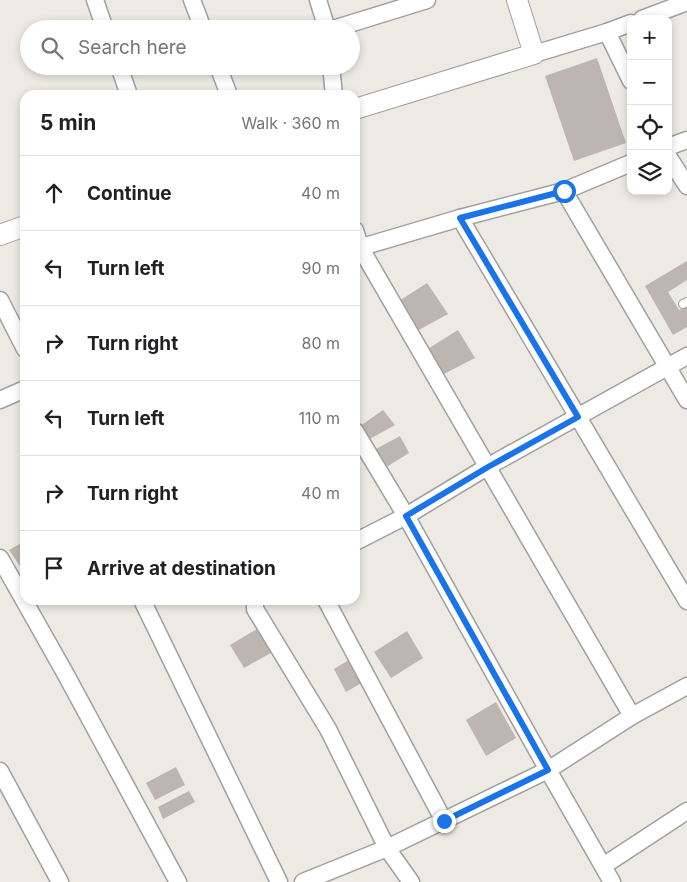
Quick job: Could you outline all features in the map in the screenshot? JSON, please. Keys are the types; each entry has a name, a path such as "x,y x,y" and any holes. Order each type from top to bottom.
{"street":[{"path":"95,0 102,20"},
{"path":"192,0 200,20"},
{"path":"318,0 324,20"},
{"path":"360,21 427,0"},
{"path":"517,0 534,54"},
{"path":"653,15 687,2"},
{"path":"360,107 627,24"},
{"path":"607,32 627,73"},
{"path":"122,75 127,90"},
{"path":"221,75 227,90"},
{"path":"332,75 333,90"},
{"path":"672,146 687,140"},
{"path":"672,162 687,186"},
{"path":"360,247 460,218 564,191 627,165"},
{"path":"564,191 687,400"},
{"path":"460,218 687,602"},
{"path":"0,235 20,228"},
{"path":"360,251 488,467 632,716"},
{"path":"0,300 20,339"},
{"path":"360,539 406,516 488,467 687,356"},
{"path":"0,400 20,391"},
{"path":"360,440 406,516 612,882"},
{"path":"0,558 20,593"},
{"path":"27,605 178,882"},
{"path":"144,605 278,882"},
{"path":"255,605 255,609 328,728 387,848 411,882"},
{"path":"329,605 444,821"},
{"path":"303,882 387,848 548,770 632,716 687,686"},
{"path":"0,771 60,882"},
{"path":"603,866 687,811"}],"building":[{"path":"597,58 626,143 574,161 545,76"},
{"path":"687,261 687,280 668,292 679,310 687,305 687,327 673,335 645,286"},
{"path":"427,283 448,314 417,331 399,301"},
{"path":"458,330 475,358 442,375 426,350"},
{"path":"383,410 395,425 368,440 360,426"},
{"path":"400,436 409,453 385,468 374,450"},
{"path":"20,544 20,566 9,550"},
{"path":"262,626 276,650 244,668 230,645"},
{"path":"407,631 423,658 391,678 374,652"},
{"path":"352,658 365,681 346,692 334,669"},
{"path":"496,702 516,738 486,756 466,720"},
{"path":"176,767 185,785 155,800 146,783"},
{"path":"189,791 195,802 163,819 158,807"}],"route":[{"path":"444,821 548,770 406,516 488,467 578,417 460,218 564,191"}]}
